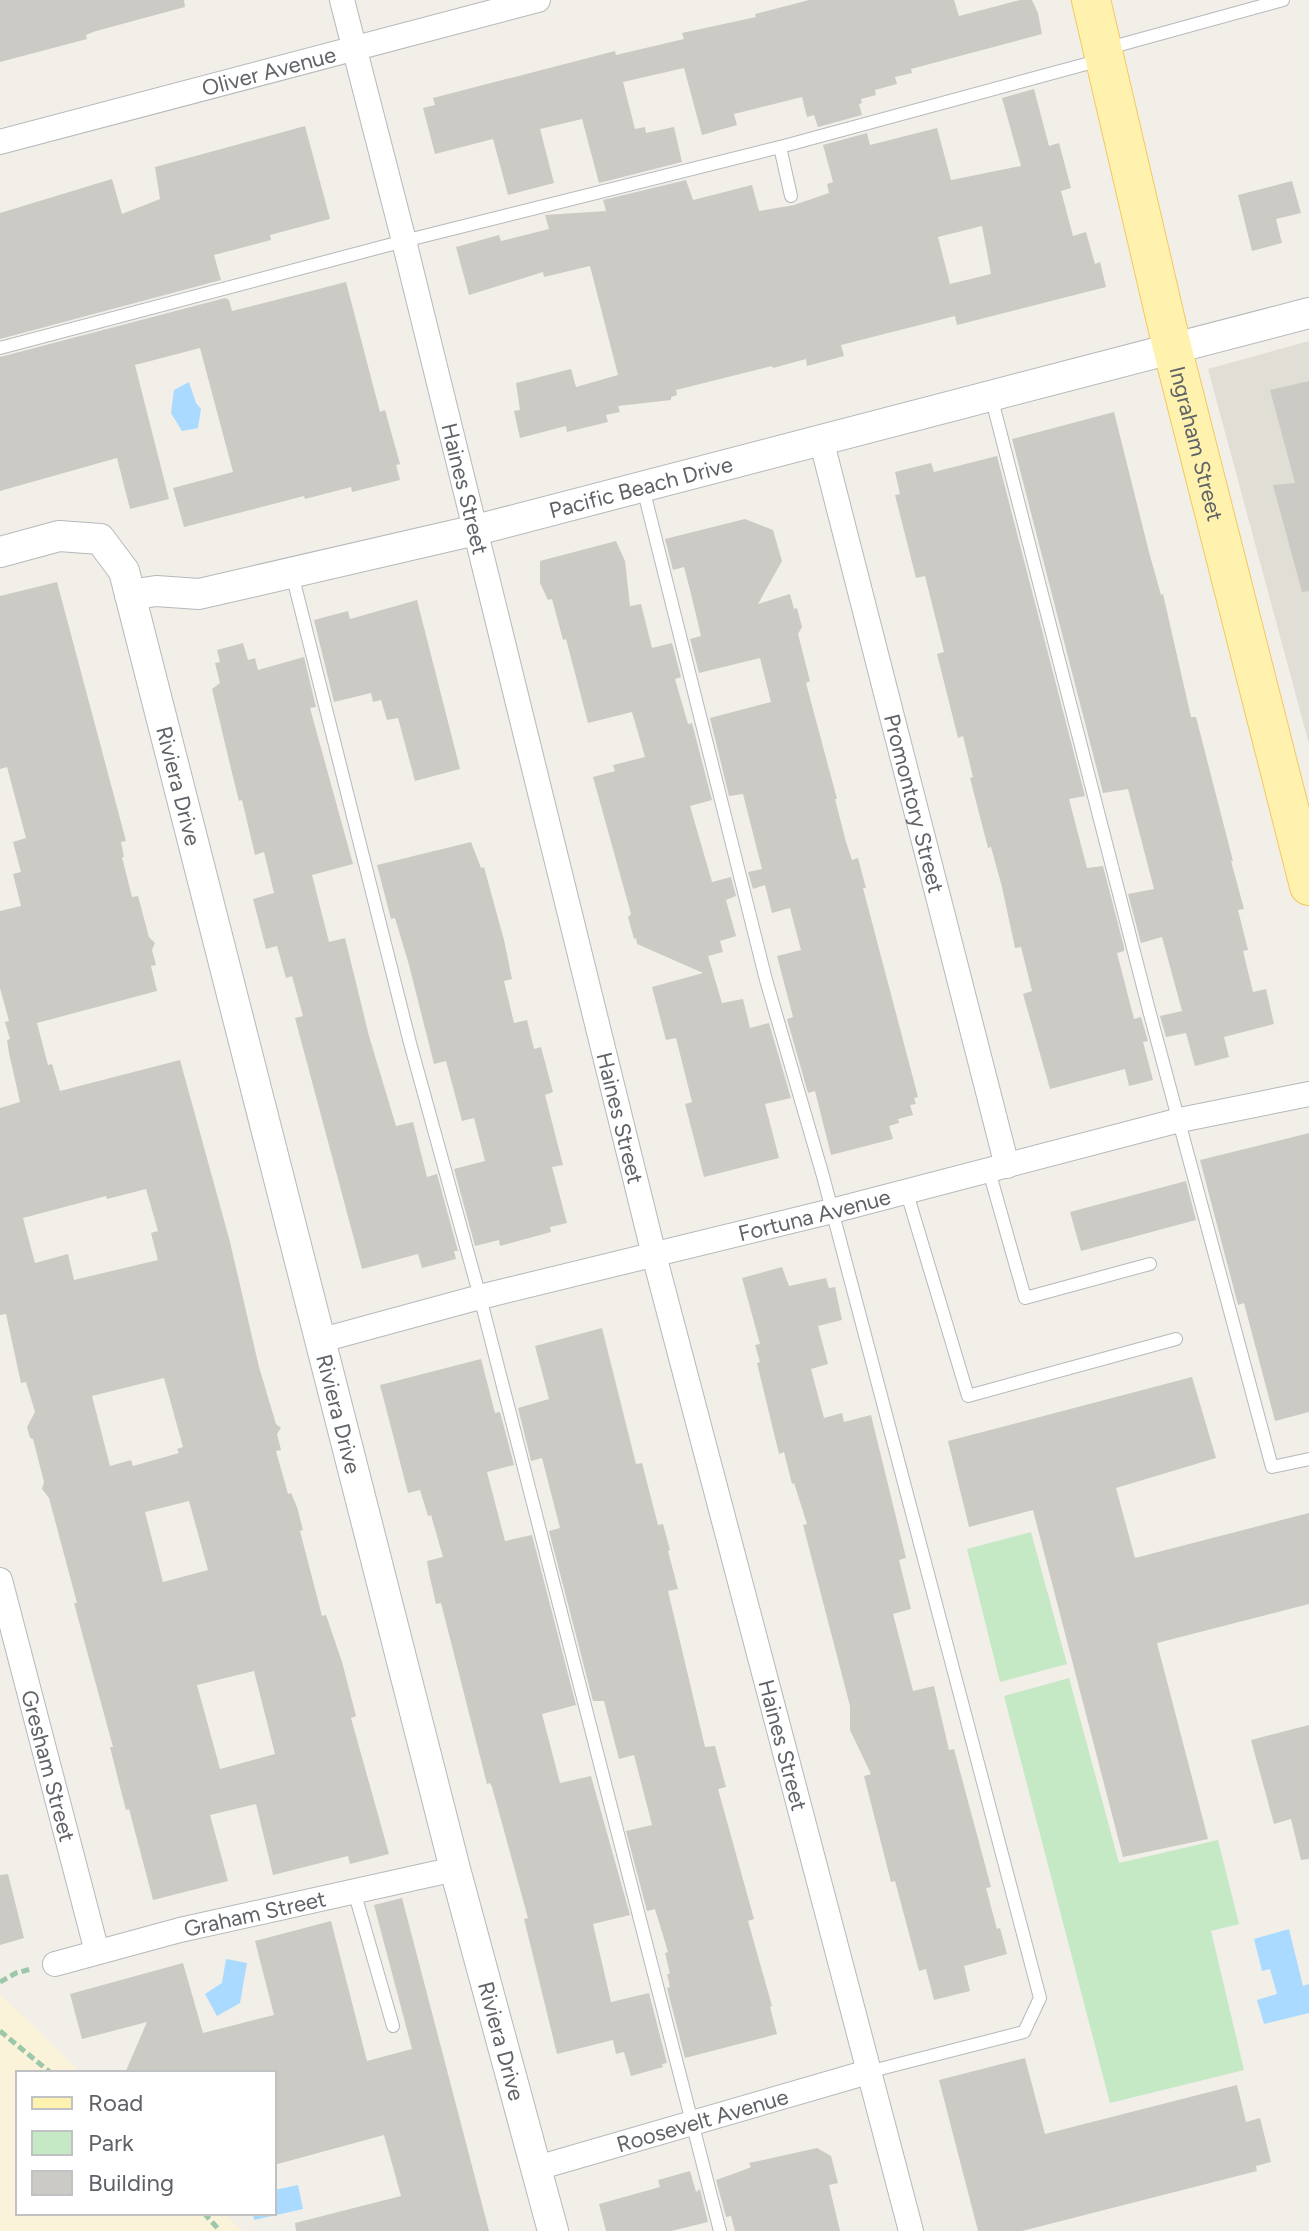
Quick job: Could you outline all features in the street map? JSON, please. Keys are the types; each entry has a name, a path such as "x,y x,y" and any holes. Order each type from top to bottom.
{"main road":[{"name":"Ingraham Street","path":"1091,0 1172,347 1309,886"}],"street":[{"name":"Haines Street","path":"342,0 654,1255 911,2231"},
{"name":"Oliver Avenue","path":"0,142 538,0"},
{"name":"Pacific Beach Drive","path":"130,595 156,591 199,594 476,530 1309,313"},
{"name":"Promontory Street","path":"821,439 998,1169"},
{"path":"0,552 59,536 100,539 124,571 130,595"},
{"name":"Riviera Drive","path":"130,595 455,1869 553,2231"},
{"name":"Fortuna Avenue","path":"322,1340 480,1297 832,1211 1180,1120 1309,1094"},
{"name":"Gresham Street","path":"0,1580 97,1952"},
{"name":"Graham Street","path":"55,1964 455,1869"},
{"name":"Roosevelt Avenue","path":"537,2168 868,2072"}],"lane":[{"path":"0,348 404,241 780,147 1283,0"},
{"path":"780,147 791,196"},
{"path":"991,396 1272,1467 1309,1459"},
{"path":"642,485 766,980 832,1211 1040,1998 1024,2032 868,2072"},
{"path":"291,571 410,1043 480,1297 720,2231"},
{"path":"998,1169 1025,1298 1150,1264"},
{"path":"906,1190 968,1396 1176,1339"},
{"path":"354,1891 393,2026"}],"path":[{"path":"0,1982 16,1973 55,1964"},
{"path":"0,2031 49,2071"},
{"path":"206,2215 220,2231"}],"shaded area":[{"path":"1309,341 1309,744 1208,369"}],"green space":[{"path":"1031,1532 1067,1664 1000,1682 967,1549"},
{"path":"1069,1678 1119,1863 1218,1840 1239,1924 1211,1931 1244,2070 1110,2103 1004,1696"}],"sand":[{"path":"0,1994 79,2071 16,2071 16,2215 226,2215 243,2231 0,2231"}],"water":[{"path":"189,382 201,409 198,428 182,431 171,413 174,390"},
{"path":"1289,1929 1303,1986 1309,1984 1309,2013 1264,2024 1257,2000 1277,1994 1270,1969 1262,1971 1254,1939"},
{"path":"226,1959 247,1963 240,2003 217,2016 205,1994 222,1983"},
{"path":"298,2185 303,2209 254,2220 253,2215 276,2215 276,2190"}],"building":[{"path":"0,0 184,0 185,7 96,31 86,35 87,39 0,62"},
{"path":"809,0 954,0 959,16 1020,0 1032,0 1042,34 911,69 912,73 895,77 897,84 875,90 876,95 861,99 862,115 818,127 814,115 807,117 802,97 734,114 737,125 702,135 684,68 623,82 635,129 645,127 646,133 674,127 682,162 599,183 582,119 540,129 554,183 508,195 493,139 435,154 423,108 435,105 433,98 615,51 616,55 684,39 682,33 756,17 755,14"},
{"path":"1034,89 1049,146 1059,143 1071,188 1061,191 1073,236 1086,232 1095,264 1100,262 1106,287 957,325 955,316 841,345 844,356 807,366 806,359 676,390 677,395 671,400 618,406 620,412 606,415 608,422 567,432 566,426 520,438 514,411 520,410 516,383 571,369 576,387 618,375 590,266 544,277 543,272 469,295 456,247 499,235 501,241 549,229 545,215 606,211 603,200 686,180 693,200 752,185 759,211 794,205 829,193 827,184 833,182 823,145 867,133 870,145 937,128 951,180 1021,166 1002,98","holes":["982,226 991,274 950,284 938,237"]},
{"path":"305,126 330,219 270,235 271,240 214,255 221,280 0,339 0,213 112,179 122,214 160,199 155,167"},
{"path":"1292,181 1301,213 1276,219 1282,243 1252,251 1238,195"},
{"path":"346,282 380,412 385,410 400,464 396,465 400,480 352,492 351,487 305,499 304,496 184,527 173,488 233,472 200,348 135,365 169,499 130,509 117,458 0,491 0,357 225,298 229,300 232,311"},
{"path":"1309,381 1309,591 1302,592 1273,485 1295,483 1270,390"},
{"path":"1114,412 1149,552 1163,594 1191,717 1196,717 1233,861 1244,909 1238,910 1248,950 1243,951 1253,992 1266,989 1274,1024 1224,1037 1229,1057 1195,1066 1186,1033 1166,1037 1160,1016 1182,1011 1162,937 1141,943 1128,894 1154,889 1128,789 1103,793 1012,439"},
{"path":"997,456 1085,796 1069,799 1087,868 1103,866 1124,947 1124,951 1117,953 1134,1019 1141,1017 1148,1041 1143,1042 1153,1080 1129,1086 1125,1069 1050,1089 1023,994 1032,991 1021,947 1015,948 1002,887 991,847 988,848 970,778 973,777 963,736 958,738 937,654 944,652 925,576 916,578 895,495 900,494 895,472 931,463 934,472"},
{"path":"745,519 773,530 782,561 758,604 790,594 794,609 797,608 802,627 798,634 810,681 806,683 846,842 852,860 858,858 866,888 863,888 918,1097 914,1098 916,1104 910,1105 913,1115 898,1119 899,1123 889,1126 893,1139 831,1155 815,1091 808,1093 787,1019 793,1017 777,956 801,950 790,908 772,913 765,885 753,889 748,872 762,869 743,794 729,796 710,718 771,702 760,658 699,673 690,639 701,636 690,590 684,567 673,570 665,539"},
{"path":"616,541 625,561 630,606 641,604 652,648 672,643 681,677 675,679 688,724 692,723 712,800 690,806 712,882 731,877 736,896 726,900 736,936 720,941 723,952 708,956 722,1003 743,999 750,1028 769,1023 791,1098 765,1104 779,1158 704,1177 685,1104 692,1102 676,1038 666,1040 652,987 703,973 637,944 634,939 628,917 631,914 593,777 615,771 613,765 645,757 632,712 588,723 566,639 563,640 552,599 548,600 540,583 540,561"},
{"path":"57,582 126,841 121,842 122,857 132,897 138,896 149,937 155,943 152,950 156,965 151,966 157,991 37,1023 48,1065 52,1064 60,1091 180,1060 230,1242 259,1367 276,1424 281,1428 277,1434 281,1450 276,1451 288,1494 291,1493 297,1507 303,1530 300,1531 322,1616 326,1615 342,1662 356,1716 351,1718 389,1854 350,1864 348,1856 273,1875 256,1804 210,1815 228,1881 153,1900 119,1783 110,1747 113,1747 74,1603 77,1603 49,1498 42,1489 44,1482 27,1427 35,1412 26,1382 21,1383 6,1314 0,1315 0,1108 20,1102 7,1040 10,1039 5,1022 9,1021 0,988 0,911 21,906 13,874 21,872 13,842 26,838 7,767 0,769 0,596","holes":["146,1189 158,1231 151,1233 158,1260 74,1280 68,1254 35,1263 23,1218 106,1196 107,1199","164,1378 183,1447 177,1449 179,1453 133,1466 131,1460 110,1466 92,1396","189,1501 208,1570 163,1582 145,1512","254,1671 275,1754 220,1769 197,1685"]},
{"path":"417,600 460,769 415,781 398,718 387,720 381,700 373,702 371,693 334,702 314,620 348,611 350,619"},
{"path":"243,643 248,660 255,658 258,670 304,657 316,707 310,708 353,864 312,875 329,942 345,938 369,1036 396,1126 413,1122 427,1177 437,1174 458,1251 454,1251 456,1259 422,1268 418,1254 362,1269 295,1018 303,1016 292,976 286,978 277,946 266,949 253,899 274,893 264,852 255,855 212,689 220,683 215,663 220,662 217,650"},
{"path":"471,842 481,868 484,867 504,940 512,979 504,981 514,1023 527,1020 534,1049 541,1047 553,1092 545,1095 563,1165 552,1167 567,1223 550,1227 551,1232 500,1246 499,1240 475,1246 454,1169 485,1161 474,1118 462,1121 446,1061 434,1064 409,965 395,918 391,919 377,865"},
{"path":"1309,1133 1309,1412 1275,1421 1244,1303 1238,1305 1200,1160"},
{"path":"1186,1181 1196,1220 1081,1251 1070,1212"},
{"path":"782,1267 789,1286 826,1278 829,1288 835,1287 842,1320 818,1326 828,1364 811,1369 824,1418 842,1413 844,1422 871,1415 906,1558 899,1560 911,1609 893,1614 913,1691 934,1686 949,1750 954,1749 991,1887 986,1888 997,1929 1000,1928 1007,1954 964,1966 970,1991 934,2000 926,1969 919,1971 895,1881 891,1882 864,1776 871,1774 850,1730 850,1706 803,1525 807,1524 784,1452 779,1454 757,1363 760,1362 755,1345 760,1344 742,1278"},
{"path":"602,1328 636,1464 642,1463 658,1525 663,1524 670,1550 678,1589 668,1591 705,1747 715,1746 726,1787 718,1789 754,1919 748,1921 777,2034 685,2058 667,1988 670,1987 667,1974 670,1974 665,1953 668,1952 655,1909 647,1911 626,1831 652,1825 634,1755 619,1759 604,1701 593,1701 549,1531 560,1528 542,1458 531,1461 518,1408 549,1399 535,1346"},
{"path":"481,1359 495,1413 500,1412 514,1465 487,1472 505,1541 532,1535 576,1705 542,1714 560,1783 591,1776 630,1915 593,1924 611,2002 649,1993 667,2063 662,2064 663,2067 631,2076 624,2052 616,2054 613,2040 557,2054 524,1919 528,1918 492,1787 490,1783 487,1784 441,1603 436,1604 427,1561 443,1557 420,1490 408,1493 380,1385"},
{"path":"1192,1377 1216,1458 1116,1488 1135,1558 1309,1513 1309,1604 1157,1643 1208,1839 1123,1857 1033,1510 969,1527 948,1441"},
{"path":"1309,1725 1309,1859 1301,1860 1291,1819 1274,1824 1251,1740"},
{"path":"8,1874 24,1938 0,1945 0,1875"},
{"path":"402,1898 489,2231 296,2231 295,2223 401,2196 384,2135 276,2164 276,2071 126,2071 147,2022 82,2039 70,1994 183,1963 203,2033 274,2015 255,1941 331,1921 367,2061 412,2049 374,1905"},
{"path":"1025,2058 1045,2134 1237,2085 1246,2122 1260,2118 1271,2162 1256,2166 1257,2171 1022,2231 978,2231 939,2080"},
{"path":"817,2148 831,2156 838,2183 829,2185 840,2231 735,2231 731,2216 726,2217 716,2180 751,2167 749,2163"},
{"path":"690,2171 696,2192 700,2189 708,2222 671,2231 606,2231 599,2204 660,2187 658,2180"}]}
